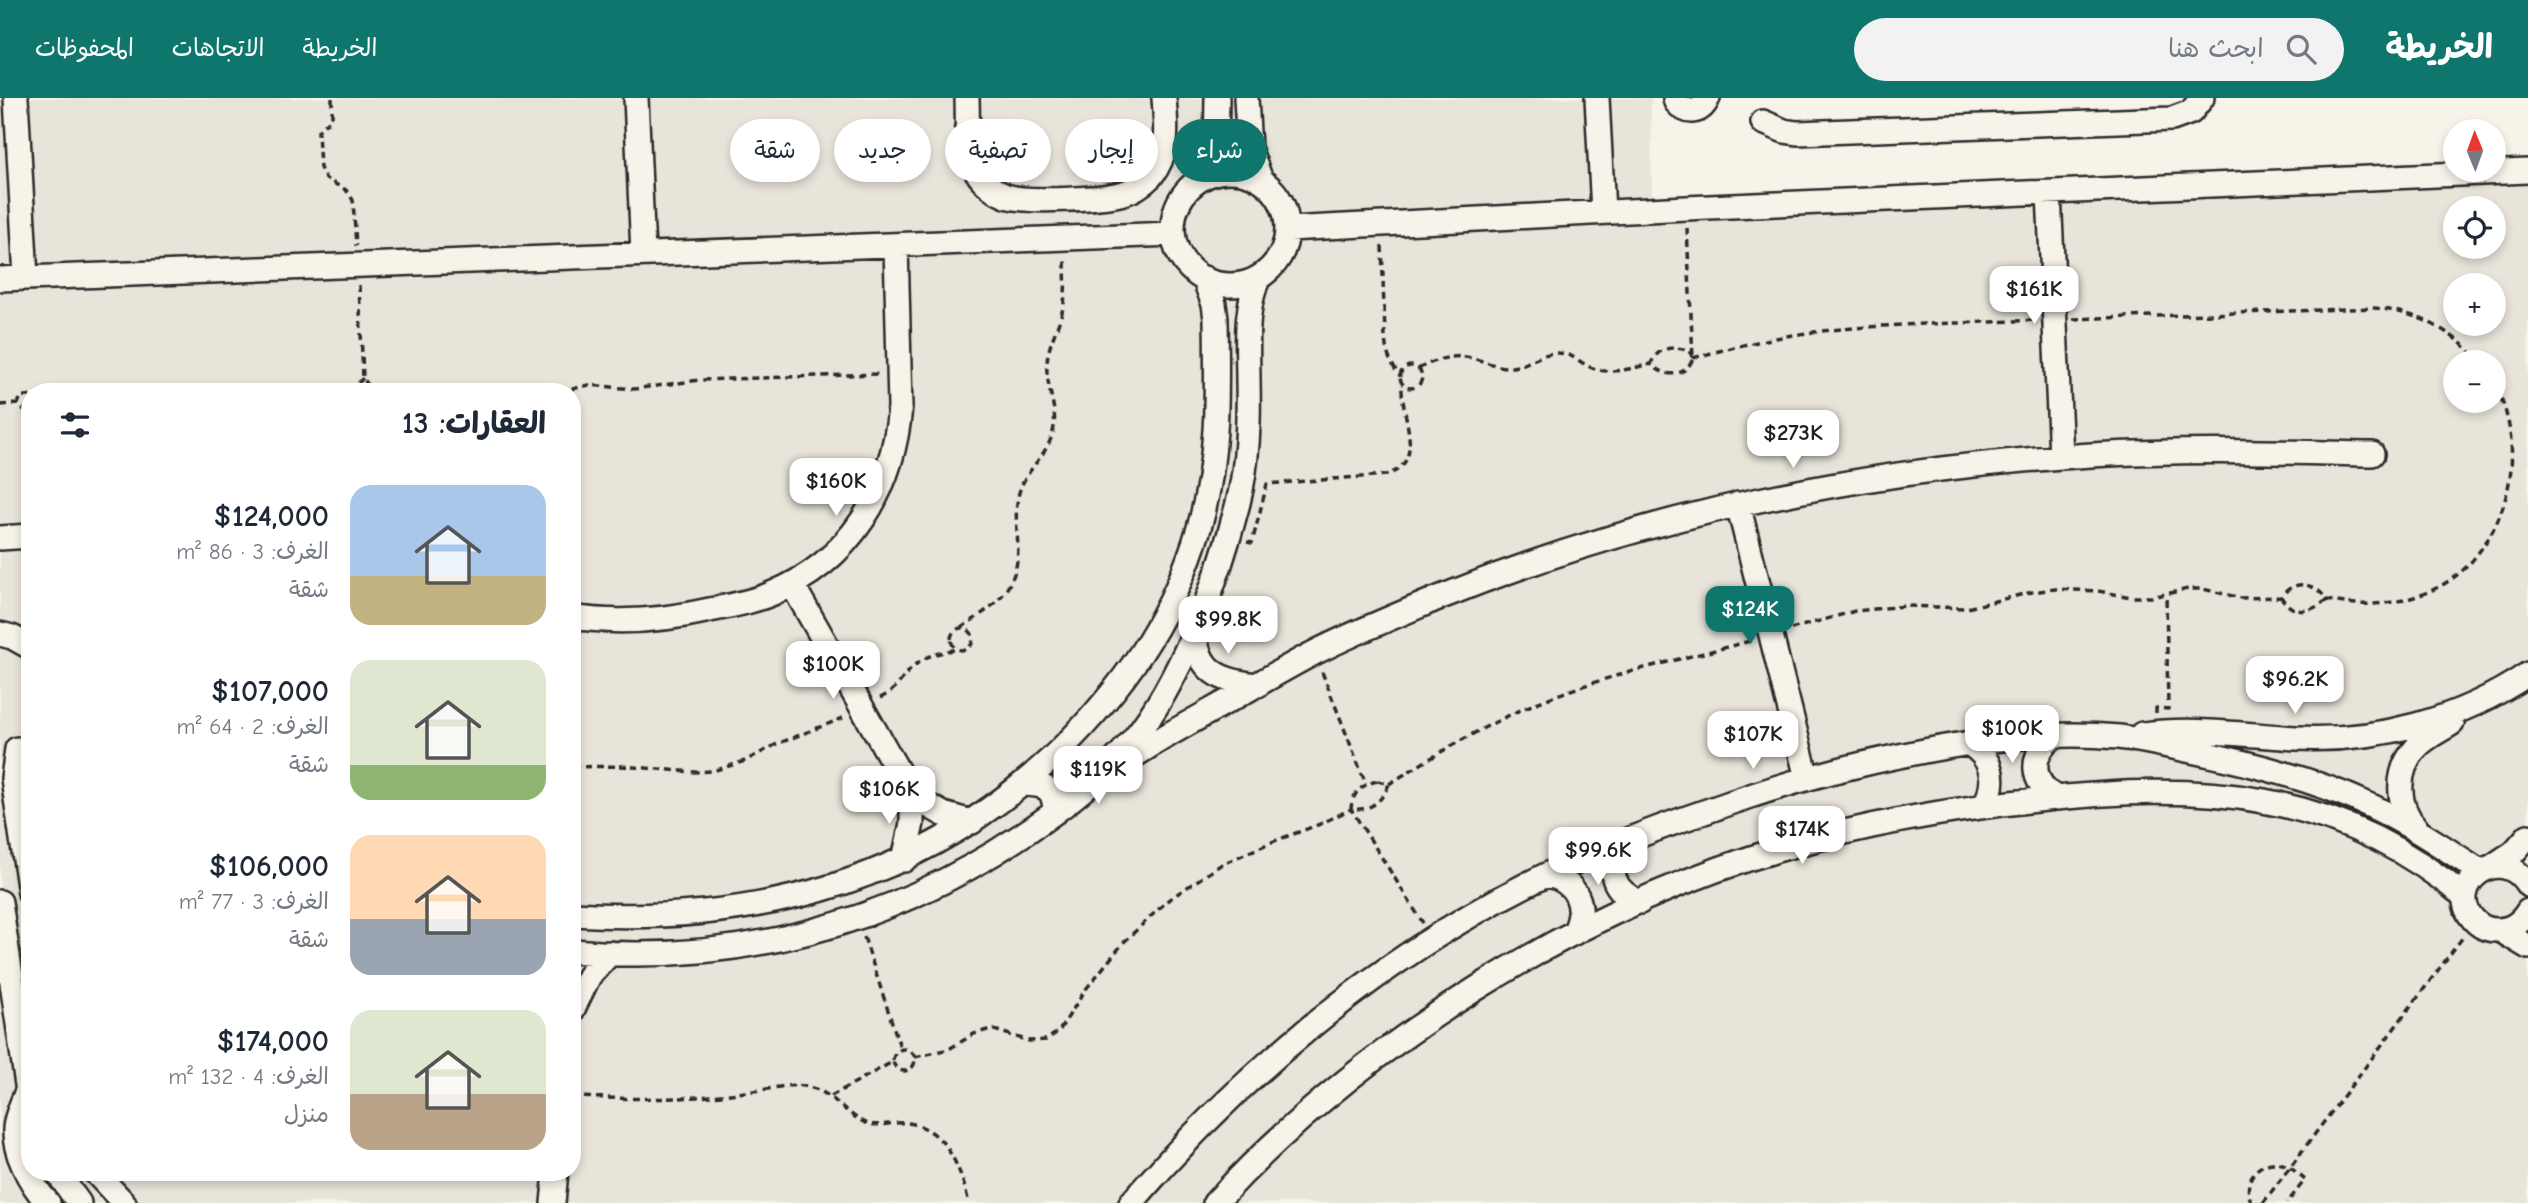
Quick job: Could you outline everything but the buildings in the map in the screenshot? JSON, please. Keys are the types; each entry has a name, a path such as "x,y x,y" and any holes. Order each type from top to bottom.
{"street":[{"path":"16,98 8,280 1173,234"},
{"path":"636,98 643,253"},
{"path":"967,98 970,157 978,174 990,187 1005,196 1024,200 1113,195 1141,185 1156,169 1165,148 1164,98"},
{"path":"1217,98 1217,119"},
{"path":"1246,98 1247,119"},
{"path":"1598,98 1603,212"},
{"path":"1675,98 1682,110 1693,112 1702,108 1709,98"},
{"path":"1763,122 1797,133 2154,109 2182,117 2191,112 2202,98"},
{"path":"1287,229 1686,208 2528,171"},
{"path":"1197,182 1178,205 1173,219 1176,247 1183,260 1192,271 1217,283 1232,285 1259,277"},
{"path":"1097,779 1133,739 1183,658 1230,536 1246,461 1249,318 1253,289 1259,277 1277,261 1287,229 1286,214 1281,201 1263,182"},
{"path":"2049,193 2061,457"},
{"path":"581,618 621,620 692,614 750,601 792,584 846,541 874,502 885,480 898,431 895,245"},
{"path":"581,914 639,916 739,909 809,895 844,884 904,860 972,822 1024,784 1063,747 1104,705 1145,650 1176,590 1199,526 1208,490 1217,414 1216,318 1214,304 1204,278"},
{"path":"581,951 661,954 748,946 822,930 903,902 957,876 1013,842 1097,779 1168,735 1315,653 1420,606 1542,559 1657,524 1843,483 2061,457 2157,452 2372,454"},
{"path":"1738,504 1807,778"},
{"path":"0,538 21,537"},
{"path":"792,584 912,796 912,823 904,860"},
{"path":"0,617 14,639"},
{"path":"1194,630 1202,661 1213,673 1227,681 1258,685"},
{"path":"2422,834 2403,807 2400,791 2407,760 2429,737 2528,674"},
{"path":"1131,1203 1202,1126 1259,1071 1353,995 1433,939 1480,910 1548,875 1698,814 1807,778 1968,743 2195,731 2298,738 2360,736 2420,724 2478,704"},
{"path":"2053,737 2038,752 2035,763 2040,784 2057,798"},
{"path":"2120,737 2207,754 2324,786 2368,804 2487,868 2502,866 2518,872 2528,885"},
{"path":"1968,743 1985,756 1993,776 1993,786 1984,806"},
{"path":"1063,747 1065,770 1072,777 1097,779"},
{"path":"16,748 13,778 21,812"},
{"path":"1024,784 1040,785 1049,790 1055,798 1055,812"},
{"path":"1215,1203 1311,1110 1364,1068 1474,992 1574,933 1640,902 1730,866 1781,849 1886,822 1984,806 2057,798 2151,793 2225,795 2293,806 2325,815 2386,841 2432,870 2465,897"},
{"path":"912,796 943,814 972,822"},
{"path":"2528,836 2514,852 2470,882 2465,897 2466,906 2475,921 2491,930 2516,925 2528,911"},
{"path":"1620,844 1613,855 1613,879 1619,890 1628,898 1640,902"},
{"path":"1548,875 1571,885 1578,896 1580,922 1574,933"},
{"path":"0,902 21,1008"},
{"path":"2500,930 2528,947"},
{"path":"581,990 589,976 610,953"},
{"path":"21,1113 15,1124 16,1140 21,1152"},
{"path":"33,1181 48,1203"},
{"path":"63,1181 79,1203"},
{"path":"103,1181 124,1203"},
{"path":"553,1203 555,1181"}],"path":[{"path":"332,98 332,118 321,126 317,136 320,168 326,179 346,190 353,200 363,378 367,383"},
{"path":"1400,376 1406,367 1418,369 1451,356 1463,356 1495,366 1513,367 1557,353 1573,356 1589,367 1598,369 1625,370 1651,364 1665,374 1684,371 1693,358 1686,208"},
{"path":"1230,536 1252,543 1267,484 1386,475 1400,469 1407,458 1410,445 1409,428 1402,404 1402,385 1400,376 1391,365 1383,337 1385,318 1381,223"},
{"path":"958,649 952,643 953,633 991,608 1011,583 1018,558 1018,494 1023,480 1048,446 1053,433 1054,407 1047,367 1052,338 1063,309 1065,239"},
{"path":"1693,358 1778,338 1833,330 2374,308 2416,316 2439,327 2470,350"},
{"path":"1651,364 1654,356 1668,348 1682,348 1689,351 1693,358"},
{"path":"1402,385 1411,388 1419,385 1422,377 1418,369"},
{"path":"581,387 589,385 634,389 700,380 898,373"},
{"path":"358,383 363,378"},
{"path":"18,404 21,396"},
{"path":"0,405 18,404 21,407"},
{"path":"2281,597 2286,590 2302,585 2315,588 2327,600 2361,606 2398,601 2431,589 2470,563 2495,523 2512,467 2513,449 2506,410"},
{"path":"915,1057 949,1049 974,1034 991,1029 1029,1041 1046,1040 1059,1031 1111,957 1145,920 1168,900 1222,864 1351,809 1363,810 1376,804 1389,784 1468,736 1548,698 1590,683 1855,611 1905,606 1967,608 2055,589 2152,597 2188,589 2203,589 2241,598 2281,597 2294,610 2303,612 2313,610 2327,600"},
{"path":"2155,732 2156,708 2168,709 2166,594"},
{"path":"581,767 622,766 694,772 732,767 777,744 835,723 888,695 921,660 940,652 968,648 973,640 970,631 961,628"},
{"path":"1315,653 1366,784"},
{"path":"1389,784 1366,784 1355,794 1351,809 1433,939"},
{"path":"858,919 901,1050"},
{"path":"2263,1203 2475,921"},
{"path":"901,1050 909,1050 915,1057 914,1065 907,1070 898,1068 894,1061 894,1056 901,1050"},
{"path":"831,1096 894,1061"},
{"path":"581,1097 654,1099 696,1097 792,1085 815,1088 831,1096 863,1122 879,1126 906,1123 930,1131 947,1148 956,1162 969,1203"},
{"path":"2252,1203 2247,1186 2253,1173 2263,1165 2277,1163 2289,1167 2305,1180 2287,1203"}],"shaded area":[{"path":"0,98 1651,98 1652,206 2443,180 2443,182 2506,182 2506,178 2528,177 2528,1203 0,1203"}]}
